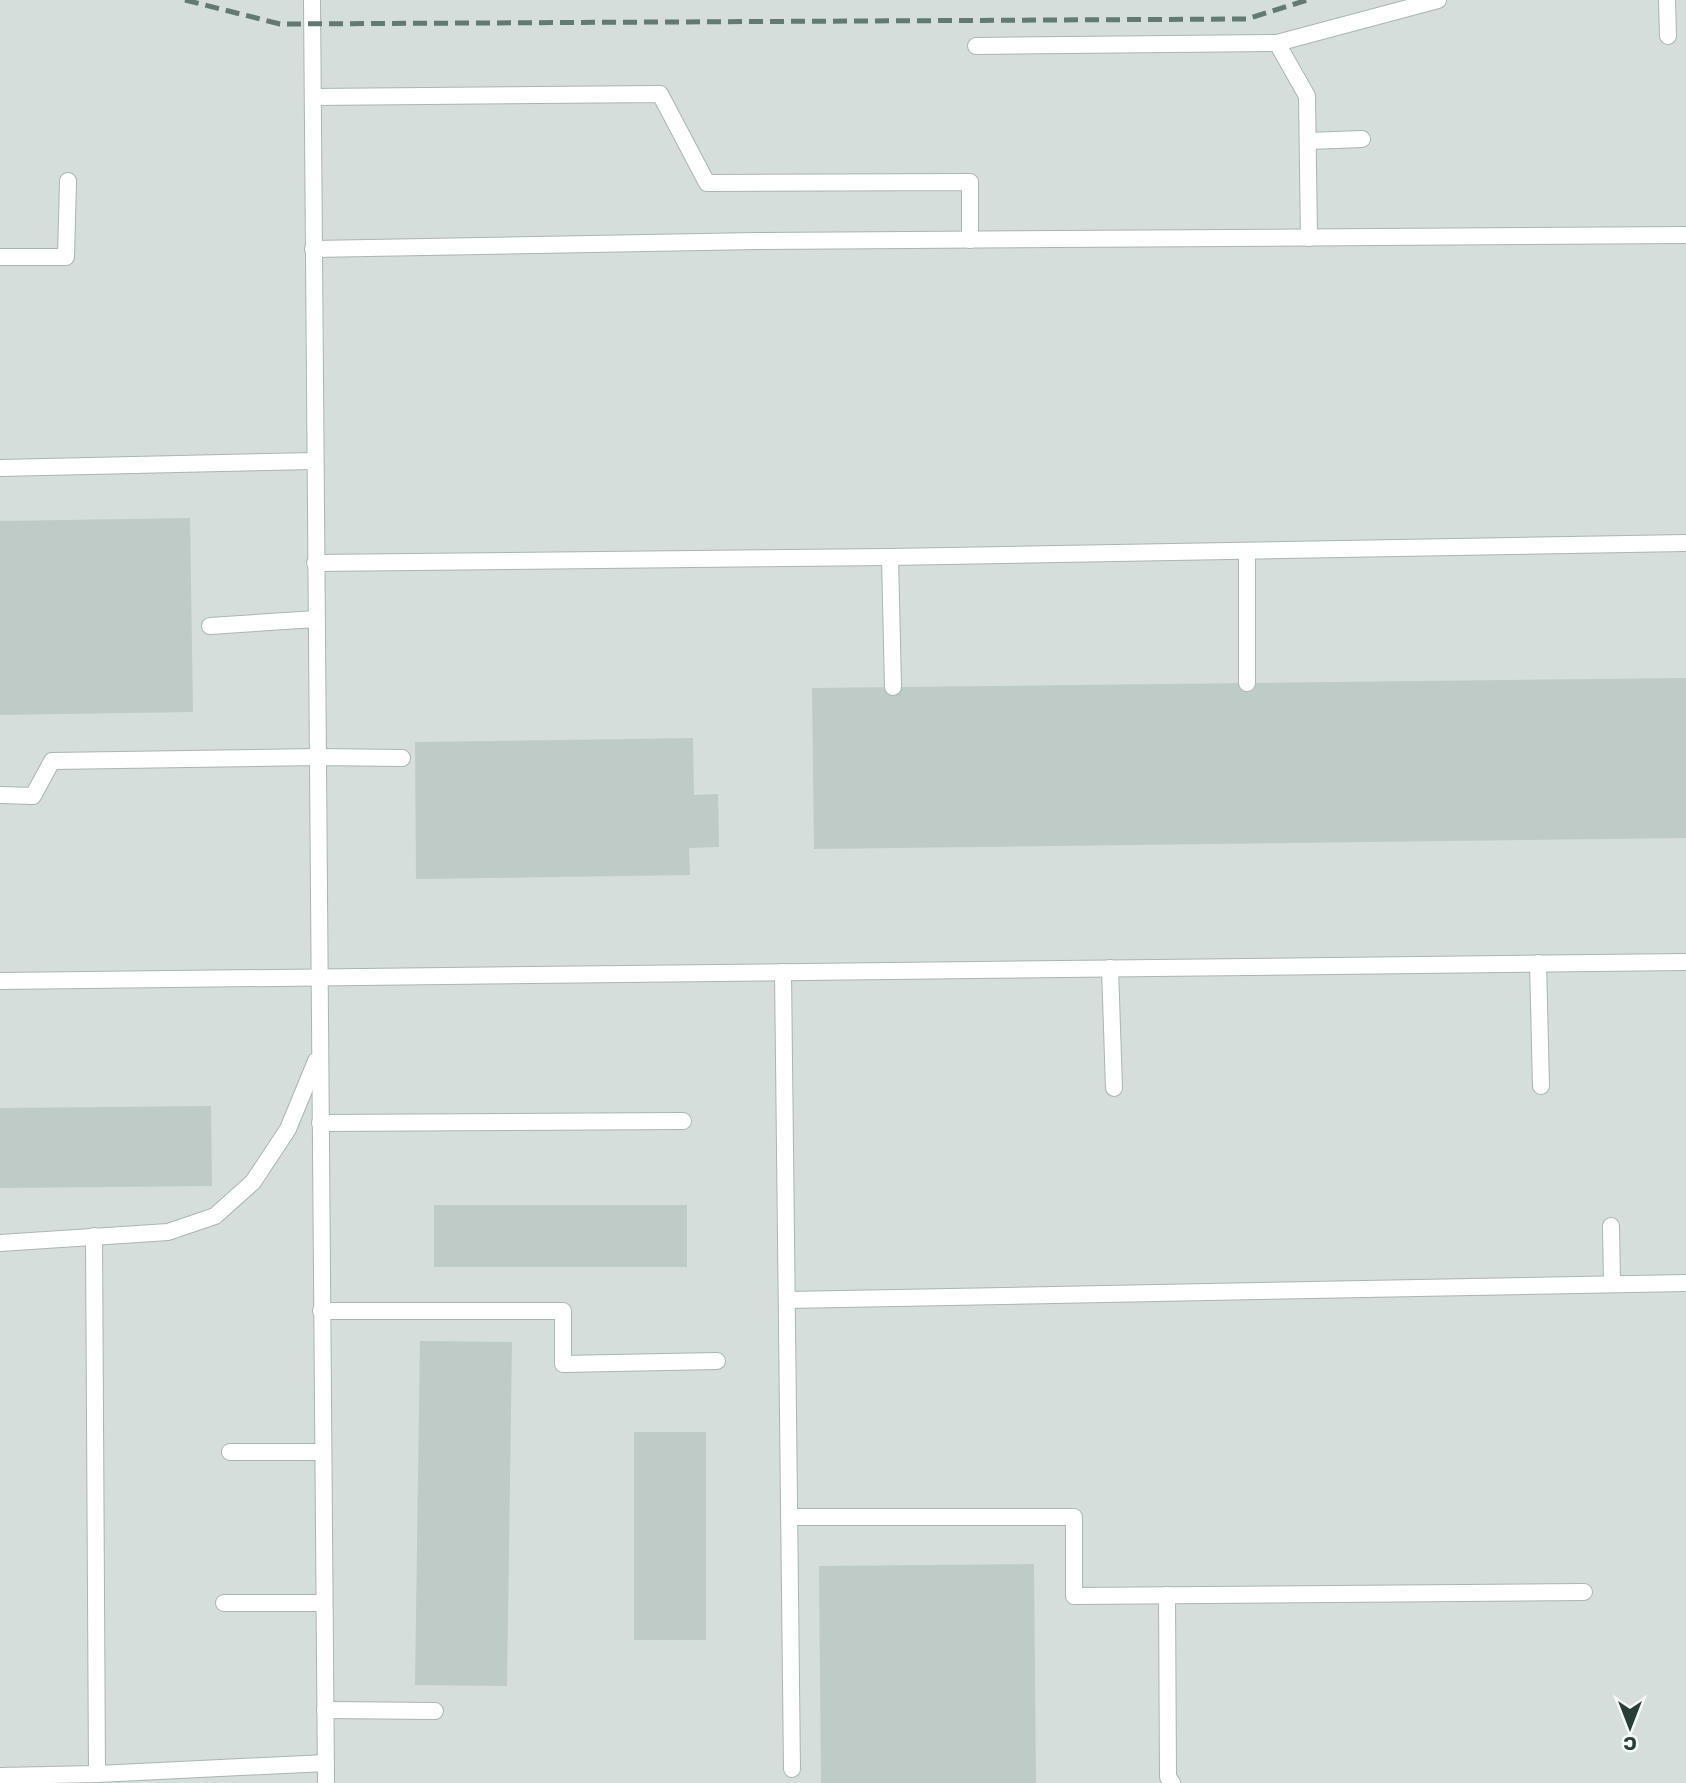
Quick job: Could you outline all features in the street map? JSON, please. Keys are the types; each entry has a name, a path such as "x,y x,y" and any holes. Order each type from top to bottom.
{"lane":[{"path":"312,0 326,1783"},
{"path":"976,46 1278,43 1438,0"},
{"path":"1668,0 1668,36"},
{"path":"1278,43 1307,96 1309,238"},
{"path":"313,97 660,94 707,183 970,182 970,240"},
{"path":"1308,141 1362,139"},
{"path":"0,257 66,257 68,181"},
{"path":"313,249 744,242 1686,235"},
{"path":"0,468 315,461"},
{"path":"316,564 1686,544"},
{"path":"1247,551 1247,683"},
{"path":"890,557 894,687"},
{"path":"210,626 316,619"},
{"path":"0,795 33,796 52,761 402,758"},
{"path":"0,981 1686,962"},
{"path":"1538,963 1541,1086"},
{"path":"1110,968 1114,1088"},
{"path":"783,972 792,1769"},
{"path":"0,1243 168,1232 215,1216 253,1182 288,1129 319,1052"},
{"path":"320,1123 682,1121"},
{"path":"1611,1226 1612,1284"},
{"path":"94,1236 97,1774"},
{"path":"787,1300 1686,1283"},
{"path":"321,1311 563,1311 563,1364 717,1362"},
{"path":"230,1452 322,1452"},
{"path":"789,1517 1074,1517 1074,1596 1584,1592"},
{"path":"1167,1595 1168,1777 1172,1783"},
{"path":"224,1603 323,1603"},
{"path":"325,1710 435,1711"},
{"path":"0,1776 326,1763"}],"shaded area":[{"path":"0,0 1686,0 1686,1783 0,1783"}],"building":[{"path":"190,518 193,712 0,715 0,521"},
{"path":"1686,678 1686,838 814,849 812,688"},
{"path":"693,738 694,795 718,794 719,847 689,848 690,875 416,879 415,742"},
{"path":"211,1106 212,1186 0,1188 0,1108"},
{"path":"434,1205 687,1205 687,1267 434,1267"},
{"path":"420,1341 512,1342 507,1686 415,1685"},
{"path":"634,1432 706,1432 706,1640 634,1640"},
{"path":"1034,1564 1036,1783 821,1783 819,1566"}],"railway":[{"path":"185,0 280,24 1247,19 1307,0"}]}
